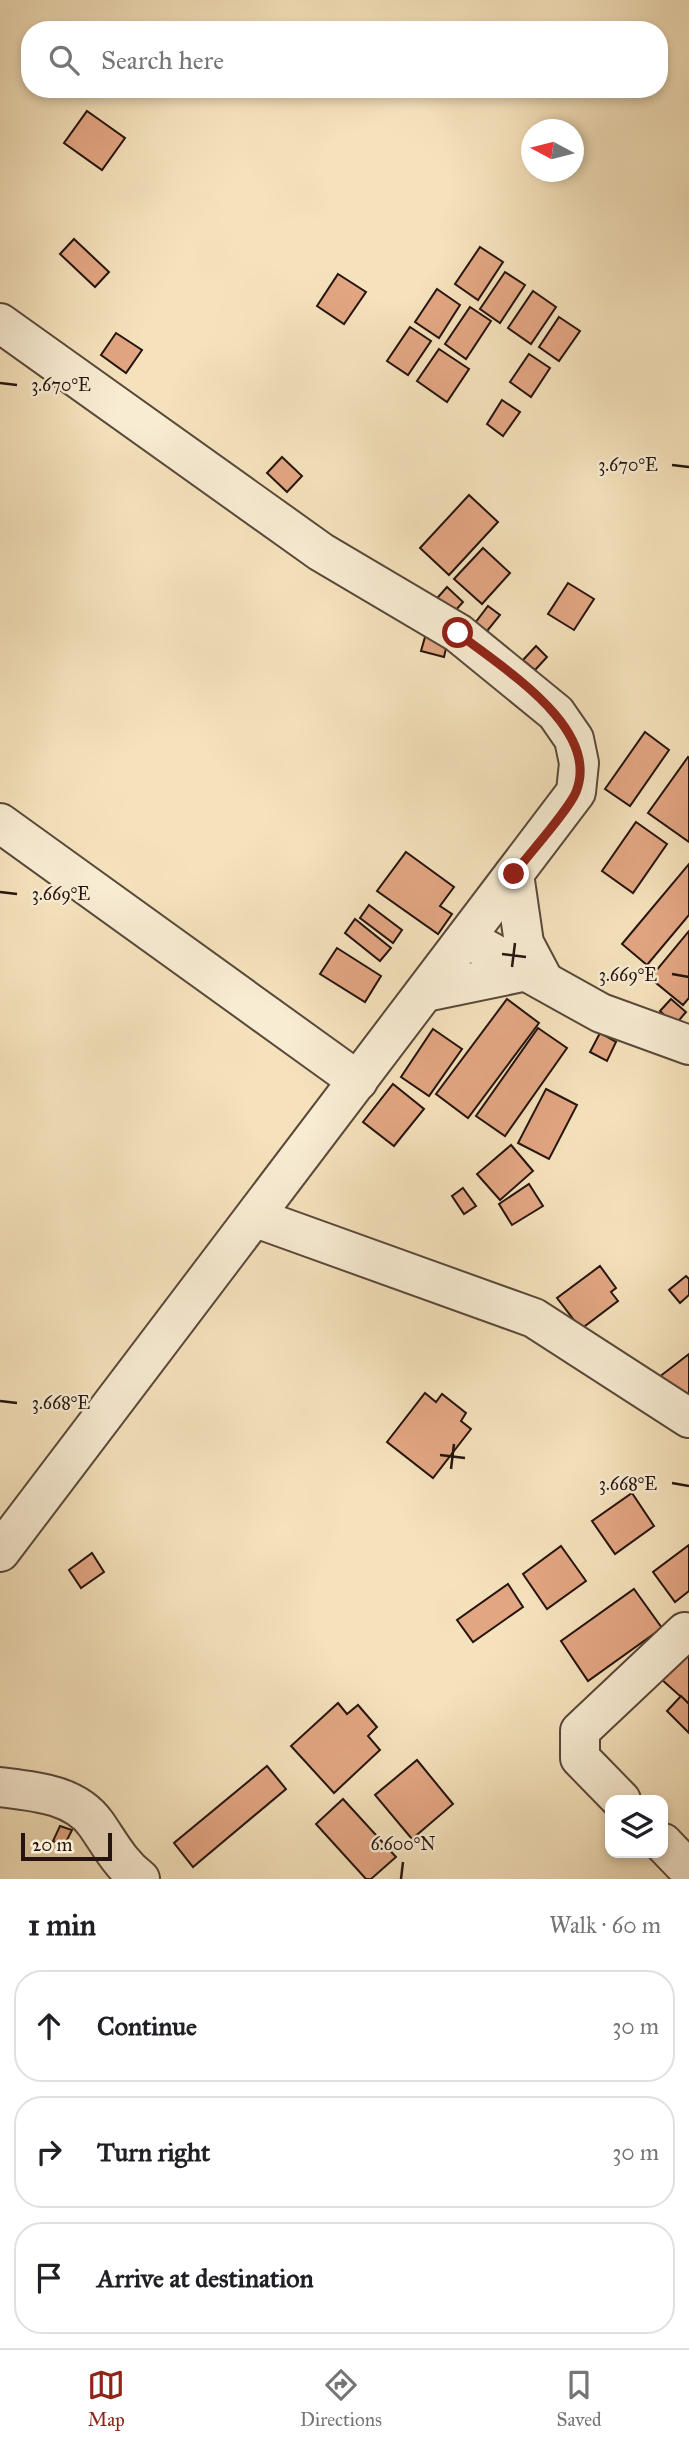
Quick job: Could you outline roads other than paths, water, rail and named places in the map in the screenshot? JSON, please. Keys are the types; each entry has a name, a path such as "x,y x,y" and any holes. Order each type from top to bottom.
{"street":[{"path":"0,323 321,552 458,633 556,713 574,739 579,763 576,792 256,1218 0,1552"},
{"path":"0,823 358,1082"},
{"path":"514,874 524,943 535,975"},
{"path":"466,938 601,1013 689,1045"},
{"path":"425,992 535,975"},
{"path":"256,1218 534,1318 689,1418"},
{"path":"616,1795 580,1758 580,1731 685,1632"},
{"path":"0,1787 43,1792 68,1802 94,1820 124,1867 141,1879"}]}
